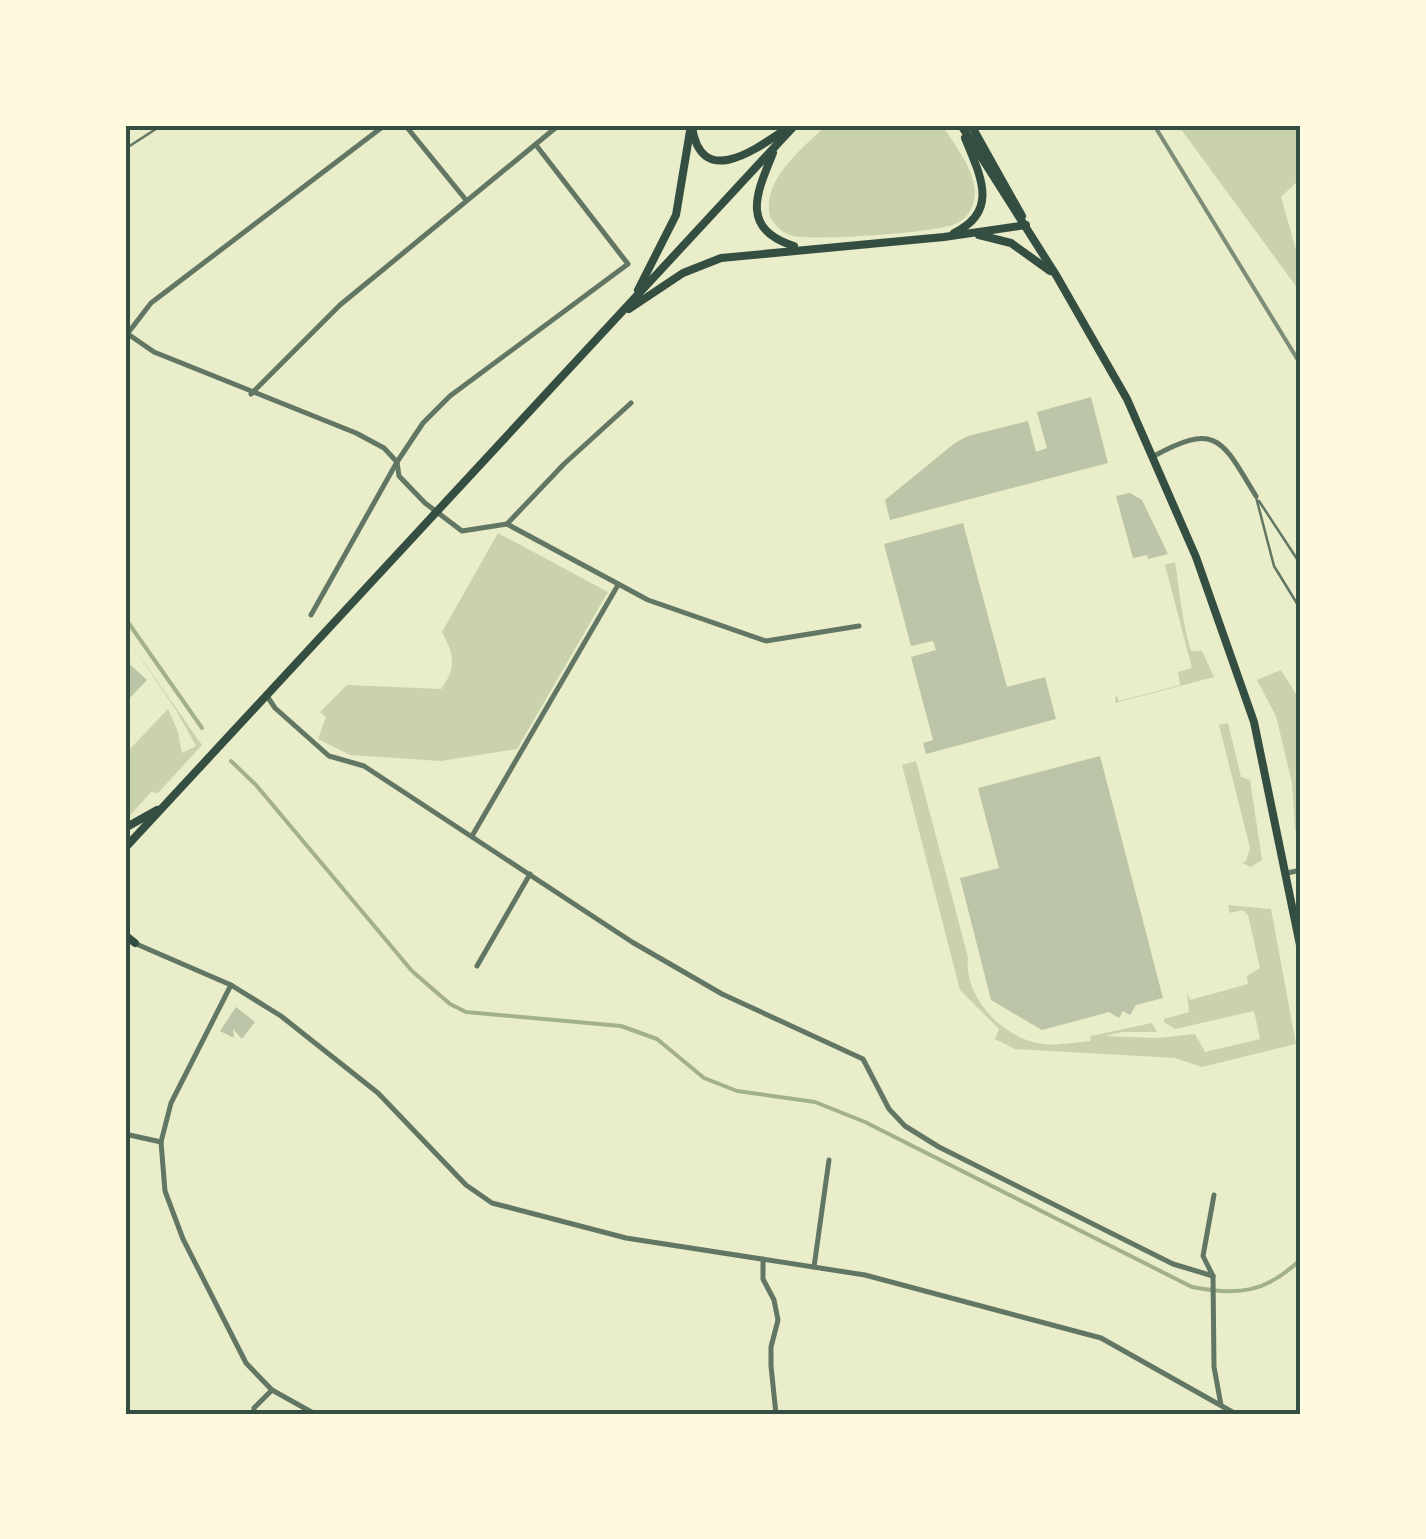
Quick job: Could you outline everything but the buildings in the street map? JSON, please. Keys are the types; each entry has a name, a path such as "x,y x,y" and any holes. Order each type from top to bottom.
{"main road":[{"path":"691,125 699,148 711,158 726,162 738,160 794,125"},
{"path":"632,300 676,216 691,125"},
{"path":"125,848 794,125"},
{"path":"960,125 1056,275 1154,456 1239,672 1267,772 1301,950"},
{"path":"944,238 972,221 982,199 980,177 960,125"},
{"path":"971,125 1016,200 1026,225"},
{"path":"777,145 758,190 756,211 768,233 803,248"},
{"path":"616,317 683,274 713,260 803,248 944,238 1026,225"},
{"path":"965,234 1003,239 1056,275"},
{"path":"125,828 165,806"},
{"path":"125,937 135,943"}],"street":[{"path":"385,125 151,302 126,333 154,352 356,433 384,448 397,462 398,476 436,513 462,531 508,524 648,600 766,641 859,626"},
{"path":"405,125 466,200"},
{"path":"251,394 340,305 559,125"},
{"path":"311,614 422,423 450,396 628,264 536,145"},
{"path":"508,524 564,464 631,404"},
{"path":"1154,456 1192,438 1216,441 1228,452 1256,496"},
{"path":"472,836 618,584"},
{"path":"266,696 274,708 329,756 364,766 632,942 722,994 863,1059 890,1109 905,1126 1173,1264 1213,1276"},
{"path":"1287,873 1301,870"},
{"path":"477,966 530,874"},
{"path":"135,943 231,984 281,1016 378,1093 466,1185 492,1203 626,1238 865,1275 1101,1338 1236,1414"},
{"path":"231,984 171,1103 161,1142 165,1191 183,1239 246,1363 272,1390 315,1414"},
{"path":"125,1134 161,1142"},
{"path":"814,1267 829,1160"},
{"path":"1214,1195 1203,1256 1213,1276 1214,1368 1221,1406"},
{"path":"763,1259 763,1279 774,1300 778,1320 770,1366 776,1414"},
{"path":"254,1414 254,1408 272,1390"}],"lane":[{"path":"125,149 162,125"},
{"path":"1256,496 1301,566"},
{"path":"1256,496 1274,566 1301,610"}],"green space":[{"path":"826,125 942,125 972,176 974,198 970,212 955,224 924,230 824,238 786,233 770,217 772,190 786,166"},
{"path":"1178,125 1301,125 1301,178 1281,197 1301,267 1301,293"},
{"path":"498,533 608,592 517,749 441,761 350,755 318,739 326,717 320,712 347,685 441,689 452,661 442,632"},
{"path":"1175,562 1191,651 1202,651 1214,677 1115,703 1116,694 1119,701 1180,685 1178,672 1192,668 1165,565"},
{"path":"125,635 202,745 158,793 151,792 125,821 125,746 130,749 168,709 182,753 196,746"},
{"path":"1281,670 1301,702 1301,837 1295,830 1292,783 1276,716 1257,680"},
{"path":"1228,723 1241,777 1250,780 1262,860 1251,867 1242,863 1250,848 1219,725"},
{"path":"916,761 968,957 972,987 1000,1025 1028,1040 1049,1044 1090,1041 1091,1036 1152,1023 1157,1032 1105,1036 1157,1038 1195,1034 1205,1052 1260,1039 1254,1011 1175,1029 1164,1022 1189,1012 1187,992 1190,1000 1248,984 1247,976 1260,968 1248,915 1243,910 1230,913 1228,905 1271,909 1296,1044 1202,1067 1175,1058 1015,1049 995,1039 999,1029 960,990 902,765"}],"waterway":[{"path":"125,618 202,728"},
{"path":"231,761 256,785 412,971 450,1004 466,1012 621,1026 657,1039 704,1078 737,1091 815,1102 865,1122 1192,1287 1251,1289 1276,1279 1301,1259"}],"railway":[{"path":"1154,125 1301,365"}]}
